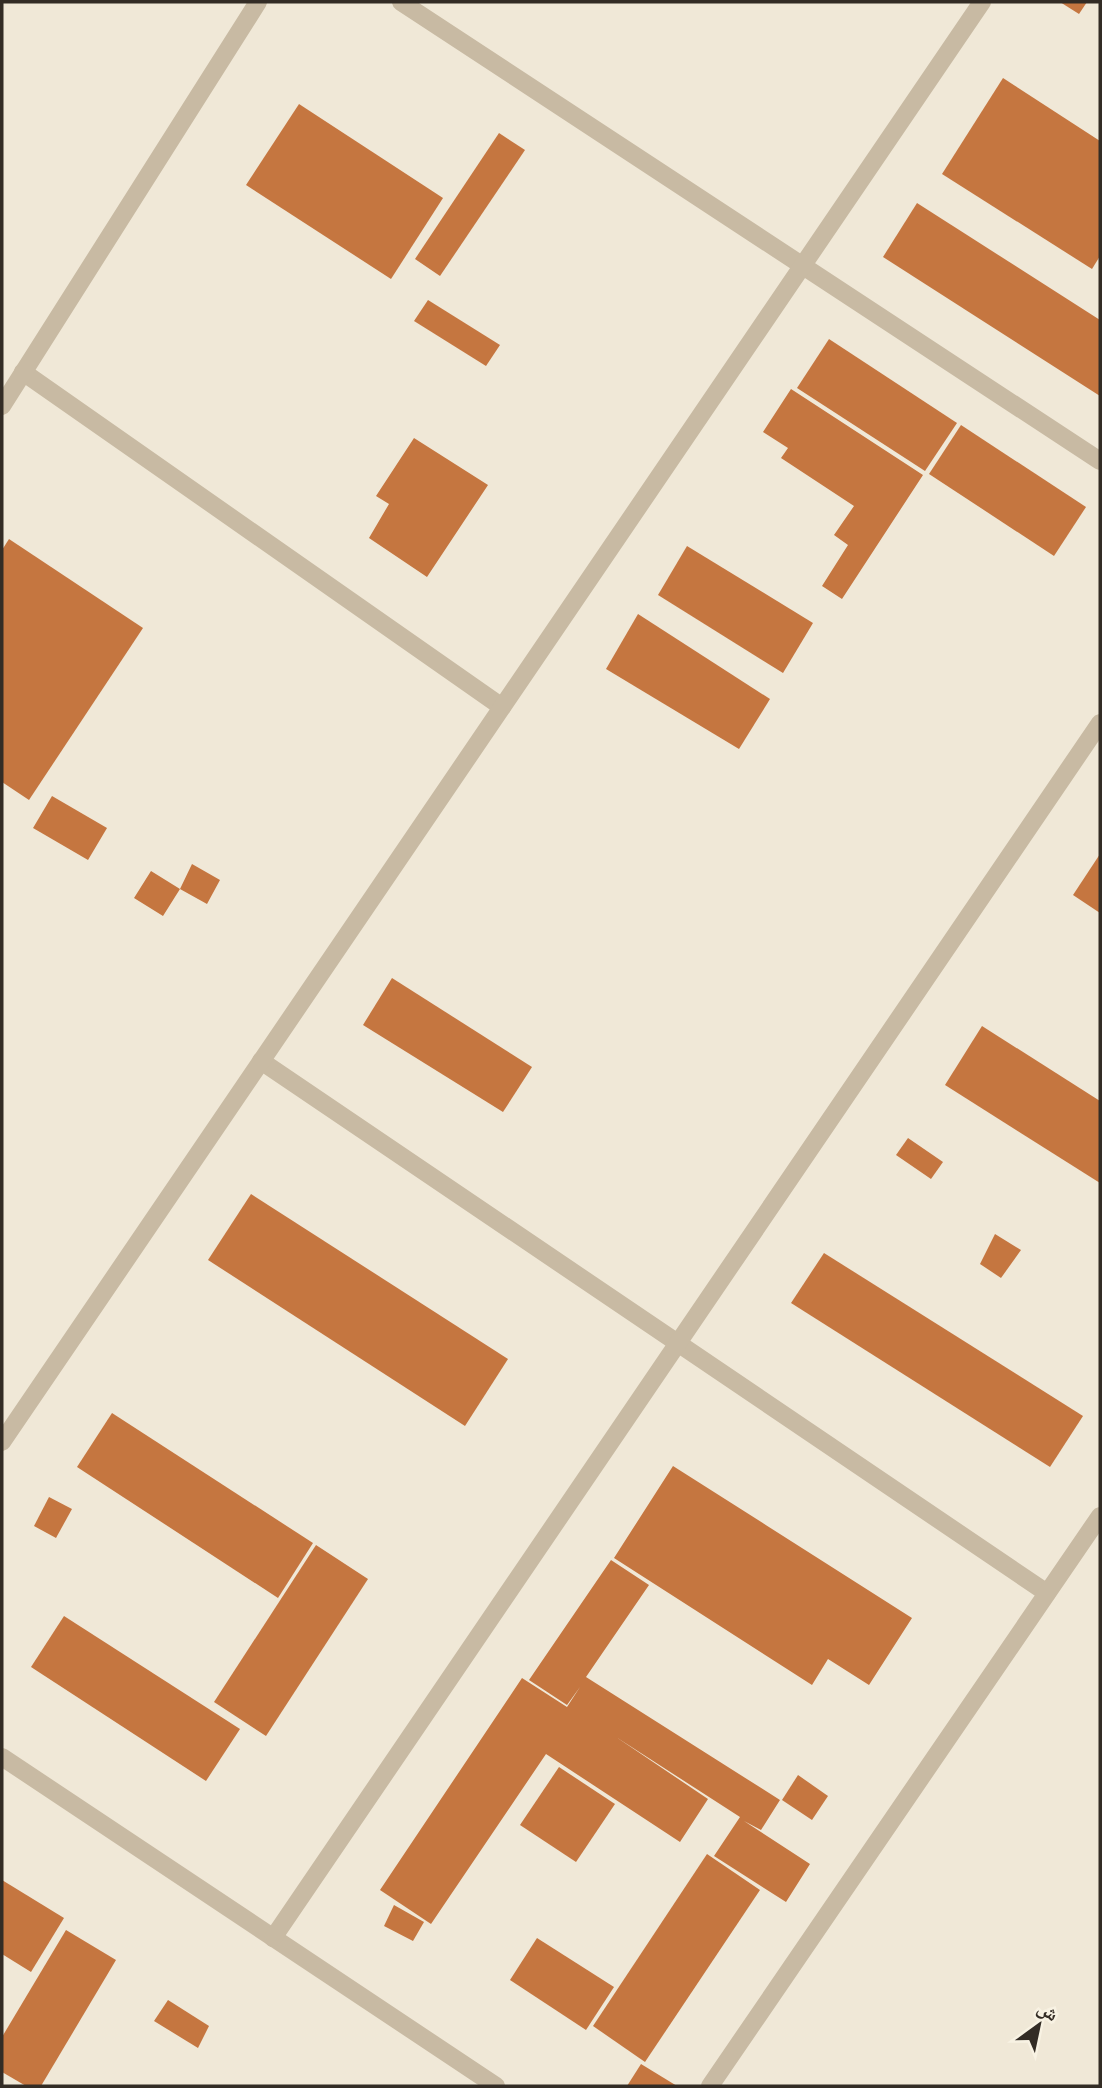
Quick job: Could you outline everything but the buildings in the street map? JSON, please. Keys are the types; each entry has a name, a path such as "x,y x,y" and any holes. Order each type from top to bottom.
{"street":[{"path":"2,406 258,2"},
{"path":"401,2 1100,461"},
{"path":"2,1443 982,2"},
{"path":"23,372 502,707"},
{"path":"274,1938 1100,723"},
{"path":"261,1061 1047,1593"},
{"path":"710,2086 1100,1516"},
{"path":"2,1757 496,2086"}]}
